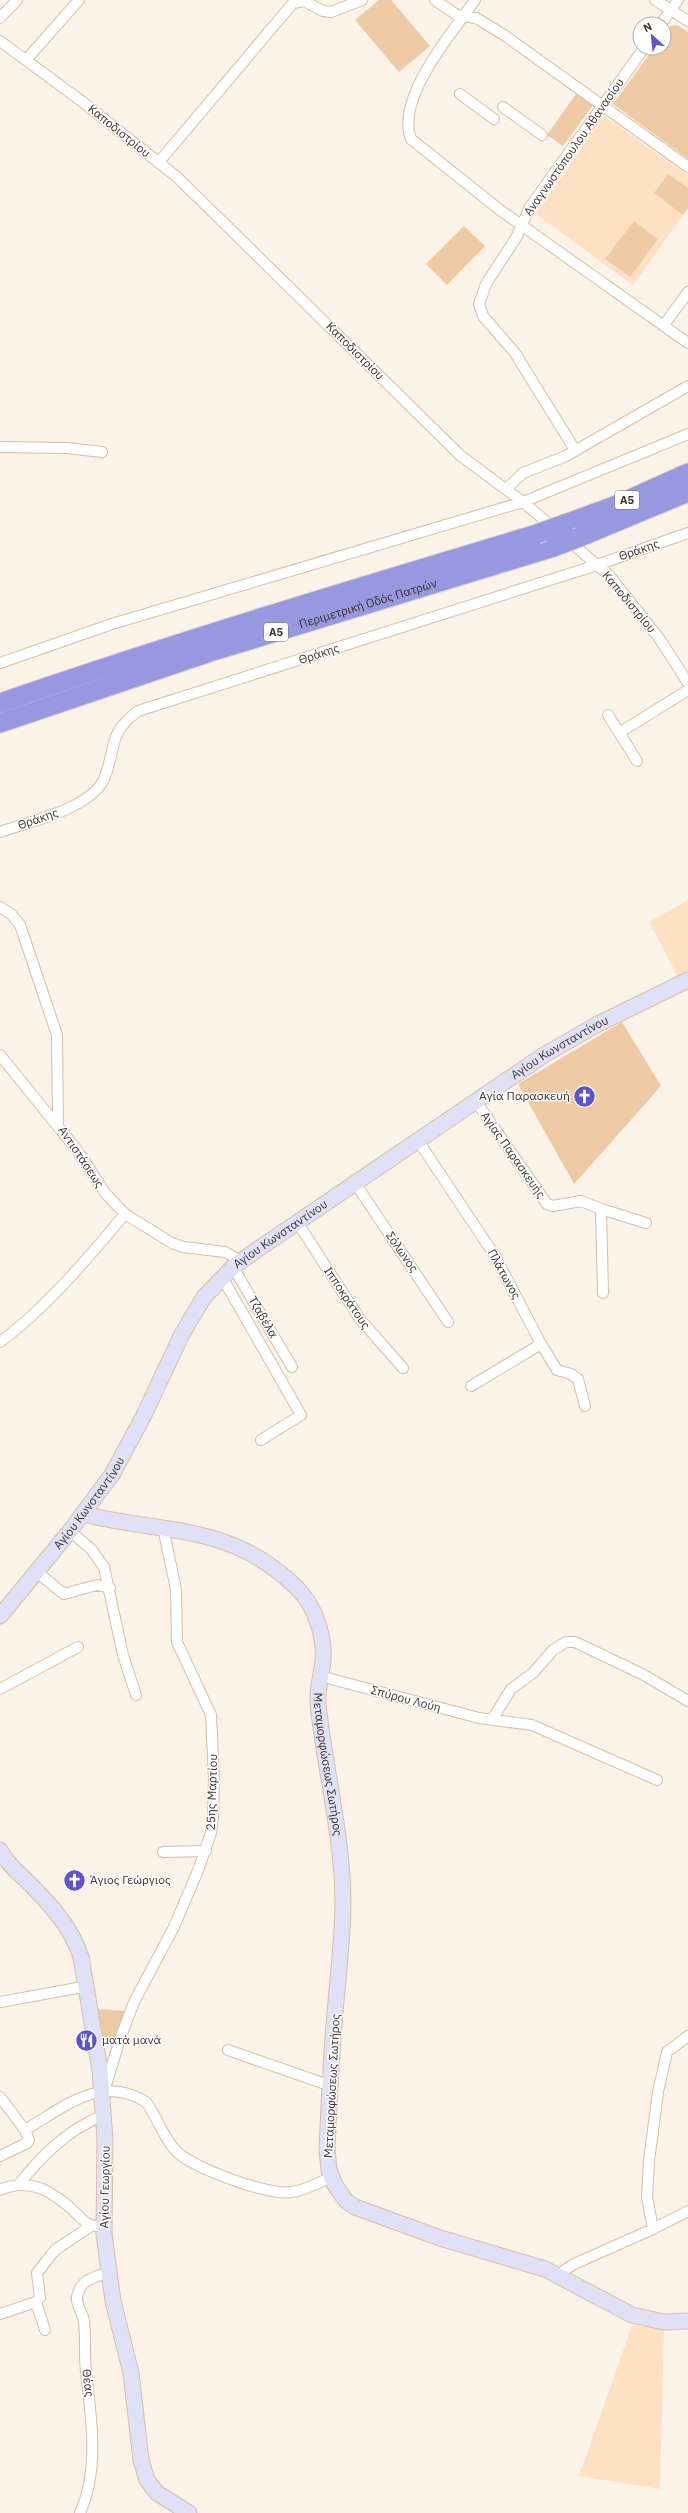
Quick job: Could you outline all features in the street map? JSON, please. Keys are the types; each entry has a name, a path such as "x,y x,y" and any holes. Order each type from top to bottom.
{"highway":[{"name":"Περιμετρική Οδός Πατρών","path":"0,703 237,625 537,534 617,505 688,473"},
{"name":"Περιμετρική Οδός Πατρών","path":"0,723 210,652 554,547 688,492"}],"street":[{"path":"0,18 17,0"},
{"path":"26,60 78,0"},
{"path":"159,162 293,3 304,1 323,11 331,12 362,0"},
{"path":"435,0 457,15 476,18 504,35 688,167"},
{"path":"475,0 440,46 425,71 410,110 408,131 418,146 500,210 523,224 688,343"},
{"path":"655,0 688,21"},
{"path":"667,16 678,0"},
{"name":"Καποδιστρίου","path":"0,41 159,162 190,189 461,456 523,502 597,565 622,590 645,619 688,683"},
{"name":"Αναγνωστόπουλου Αθανασίου","path":"575,450 515,353 486,321 480,310 480,298 486,284 523,224 530,207 638,56"},
{"path":"460,94 494,119"},
{"path":"503,107 542,135"},
{"path":"664,326 688,292"},
{"path":"506,489 523,473 575,450 688,386"},
{"path":"0,663 112,624 523,502 688,434"},
{"path":"0,447 67,448 102,452"},
{"name":"Θράκης","path":"0,832 73,807 90,796 103,780 116,734 123,722 138,711 597,565 688,533"},
{"path":"619,733 688,690"},
{"path":"608,715 637,761"},
{"name":"Αντιστάσεως","path":"0,907 11,914 20,924 57,1035 58,1126 77,1150 106,1194 125,1214 172,1243 183,1247 225,1252 237,1264"},
{"name":"Αγίου Κωνσταντίνου","path":"0,1616 70,1531 113,1473 129,1445 189,1320 204,1297 222,1277 237,1264 297,1222 475,1100 571,1039 688,980"},
{"path":"0,1055 58,1126"},
{"name":"Αγίας Παρασκευής","path":"475,1100 547,1204 553,1206 581,1201 600,1210 646,1223"},
{"name":"Πλάτωνος","path":"417,1139 495,1256 541,1344 557,1370 571,1374 578,1379 585,1406"},
{"name":"Σόλωνος","path":"354,1183 448,1322"},
{"path":"600,1210 602,1293"},
{"path":"0,1342 40,1308 96,1250 125,1214"},
{"name":"Ιπποκράτους","path":"297,1222 360,1319 403,1368"},
{"name":"Τζαβέλα","path":"237,1264 292,1367"},
{"path":"222,1277 301,1415 262,1440"},
{"path":"471,1386 541,1344"},
{"name":"Μεταμορφώσεως Σωτήρος","path":"83,1514 218,1539 235,1545 261,1557 292,1583 306,1598 317,1621 323,1658 317,1696 337,1820 343,1900 327,2149 331,2177 340,2195 355,2207 425,2233 558,2275 632,2315 664,2322 688,2321"},
{"name":"25ης Μαρτίου","path":"102,2090 106,2085 120,2038 134,2002 174,1927 206,1851 213,1817 212,1722 207,1703 177,1642 176,1589 163,1528"},
{"path":"70,1531 99,1558 108,1577 116,1626 136,1695"},
{"path":"37,1572 64,1594 98,1585 110,1588"},
{"path":"492,1720 511,1689 533,1673 553,1650 566,1642 575,1642 644,1675 688,1701"},
{"path":"0,1689 78,1647"},
{"name":"Σπύρου Λούη","path":"320,1676 492,1720 532,1725 657,1780"},
{"name":"Αγίου Γεωργίου","path":"0,1850 4,1866 45,1900 70,1932 81,1957 88,1986 102,2090 105,2140 97,2226 109,2272 113,2301 131,2373 136,2429 143,2471 157,2493 189,2513"},
{"path":"163,1852 206,1851"},
{"path":"0,2002 88,1986"},
{"path":"653,2229 647,2198 649,2161 658,2092 667,2052 688,2036"},
{"path":"228,2050 330,2086"},
{"path":"25,2130 80,2097 102,2090 122,2093 146,2102 166,2139 176,2151 200,2167 276,2192 291,2192 310,2188 331,2177"},
{"path":"0,2097 25,2130 29,2140 27,2143 0,2156"},
{"path":"19,2184 36,2163 66,2135 103,2115"},
{"path":"0,2190 19,2184 40,2187 54,2194 97,2226 55,2250 37,2273 40,2298 36,2302 0,2314"},
{"path":"558,2275 572,2265 653,2229 688,2211"},
{"name":"Θέας","path":"80,2513 89,2477 93,2424 86,2372 84,2323 77,2297 81,2287 88,2280 109,2272"},
{"path":"36,2302 45,2330"}],"shaded area":[{"path":"379,0 391,0 430,46 399,72 355,20"},
{"path":"677,25 688,32 688,159 613,104 648,56 672,56 672,26"},
{"path":"576,94 593,105 563,146 547,135"},
{"path":"604,116 688,176 688,208 633,285 536,214"},
{"path":"668,174 688,188 688,208 683,215 654,193"},
{"path":"634,221 658,239 630,277 605,259"},
{"path":"464,226 485,246 447,285 426,264"},
{"path":"688,900 688,976 680,980 649,922"},
{"path":"622,1022 661,1086 574,1184 518,1084"},
{"path":"96,2009 127,2011 116,2045 101,2042"},
{"path":"632,2326 664,2328 660,2489 579,2476"}],"place":[{"name":"Αγία Παρασκευή","path":"585,1096"},
{"name":"Άγιος Γεώργιος","path":"74,1880"},
{"name":"ματά μανά","path":"87,2040"}]}
